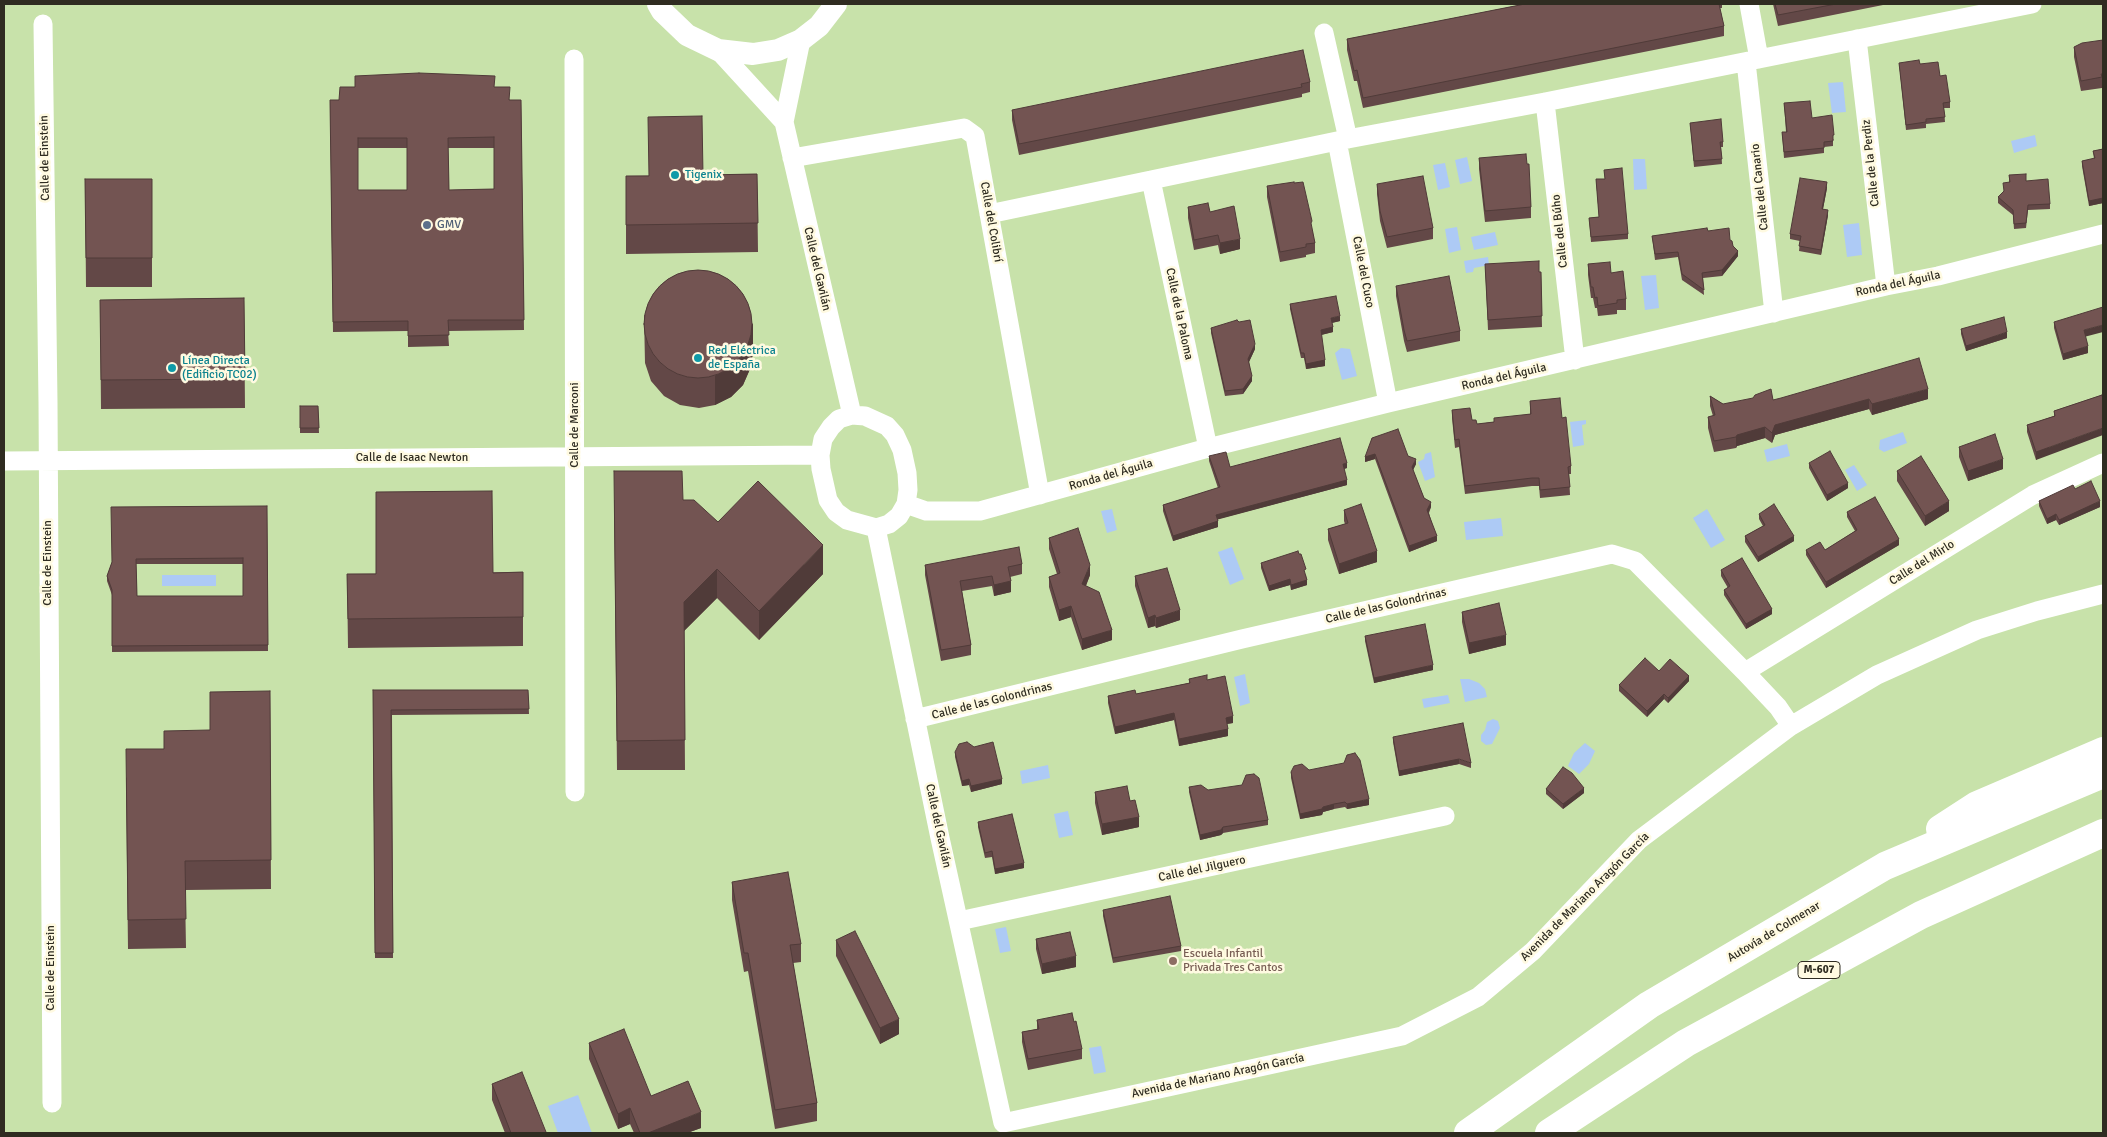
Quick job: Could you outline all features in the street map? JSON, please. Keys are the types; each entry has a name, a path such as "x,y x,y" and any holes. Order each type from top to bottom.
{"highway":[{"path":"1885,866 1976,805 2103,751"},
{"name":"Autovía de Colmenar","path":"1468,1133 1649,1005 1885,866 2103,774"},
{"name":"M-607","path":"1550,1133 1686,1043 1921,915 2103,833"}],"street":[{"name":"Calle del Canario","path":"1749,4 1774,313"},
{"path":"989,214 1342,140 1545,102 2032,4"},
{"path":"657,6 687,36 718,50 753,54 778,50 800,40 819,26 837,5"},
{"name":"Calle de Einstein","path":"43,24 52,1103"},
{"name":"Calle del Cuco","path":"1324,33 1388,403"},
{"name":"Calle de la Perdiz","path":"1857,39 1886,286"},
{"name":"Calle del Gavilán","path":"800,40 784,122 852,415"},
{"name":"Calle del Gavilán","path":"718,50 784,122"},
{"name":"Calle de Marconi","path":"574,58 575,792"},
{"name":"Calle del Búho","path":"1545,102 1575,360"},
{"name":"Calle del Colibrí","path":"792,158 964,128 975,136 1040,495"},
{"name":"Calle de la Paloma","path":"1151,180 1208,448"},
{"name":"Ronda del Águila","path":"906,504 926,511 980,511 1208,448 1388,403 1886,286 1938,276 2103,234"},
{"path":"852,415 865,416 887,426 895,435 902,450 907,473 908,490 906,504 899,516 889,524 876,528 847,520 836,512 828,500 821,469 820,455 823,439 839,419 852,415"},
{"name":"Calle de Isaac Newton","path":"4,461 820,455"},
{"name":"Calle del Mirlo","path":"1745,672 2033,495 2103,463"},
{"name":"Calle del Gavilán","path":"876,528 915,719 1003,1123"},
{"name":"Calle de las Golondrinas","path":"915,719 1242,639 1612,554 1635,561 1745,672 1778,707 1791,726"},
{"name":"Avenida de Mariano Aragón García","path":"1003,1123 1402,1036 1411,1032 1478,997 1533,950 1639,840 1791,726 1877,675 1977,630 2037,611 2103,594"},
{"name":"Calle del Jilguero","path":"959,921 1445,816"}],"green space":[{"path":"4,4 2103,4 2103,1133 4,1133"}],"water":[{"path":"1843,82 1846,112 1832,113 1828,83"},
{"path":"2035,135 2037,146 2014,153 2011,141"},
{"path":"1467,157 1472,181 1460,184 1455,160"},
{"path":"1633,159 1645,159 1647,189 1634,190"},
{"path":"1445,163 1450,187 1438,190 1433,165"},
{"path":"1859,223 1862,255 1847,257 1843,225"},
{"path":"1457,227 1461,250 1449,253 1445,229"},
{"path":"1495,232 1498,245 1474,250 1471,237"},
{"path":"1488,257 1489,265 1474,268 1473,272 1466,273 1464,261"},
{"path":"1656,275 1659,308 1645,310 1641,276"},
{"path":"1341,348 1350,349 1357,376 1342,380 1335,353"},
{"path":"1586,420 1586,424 1582,425 1584,445 1573,447 1570,422"},
{"path":"1903,432 1907,443 1884,452 1879,449 1880,440"},
{"path":"1787,444 1790,456 1767,462 1764,450"},
{"path":"1431,452 1435,477 1425,481 1418,462 1424,459 1425,454"},
{"path":"1854,465 1867,485 1857,491 1845,470"},
{"path":"1112,509 1117,530 1107,533 1101,511"},
{"path":"1707,509 1725,540 1711,548 1693,518"},
{"path":"1501,518 1503,536 1466,540 1464,522"},
{"path":"1232,547 1244,579 1230,585 1218,552"},
{"path":"162,575 216,575 216,586 162,586"},
{"path":"1245,674 1250,703 1240,706 1234,677"},
{"path":"1460,679 1469,679 1479,683 1485,689 1487,697 1465,702"},
{"path":"1448,695 1450,703 1424,708 1422,699"},
{"path":"1493,719 1498,721 1500,728 1492,744 1486,745 1481,741 1481,735 1485,730 1487,722"},
{"path":"1585,743 1595,751 1589,764 1579,774 1568,766 1574,753"},
{"path":"1048,765 1050,778 1022,784 1020,771"},
{"path":"1068,811 1073,835 1059,838 1054,814"},
{"path":"1006,927 1011,951 1000,953 995,929"},
{"path":"1101,1046 1106,1072 1094,1074 1089,1048"},
{"path":"578,1095 592,1133 558,1133 548,1106"}],"building":[{"path":"1525,4 1719,4 1724,26 1363,98 1357,70 1354,71 1347,39"},
{"path":"1775,4 1836,4 1778,15"},
{"path":"2103,40 2102,77 2081,81 2074,47 2082,43"},
{"path":"1303,50 1310,82 1301,84 1302,87 1019,144 1012,110"},
{"path":"1919,60 1920,64 1938,62 1940,76 1946,75 1950,102 1943,103 1945,117 1926,119 1926,122 1906,125 1899,63"},
{"name":"GMV","path":"419,73 495,76 494,87 510,87 509,100 521,100 524,320 448,320 449,335 408,336 408,321 333,322 330,100 339,100 340,87 355,87 355,76","holes":["494,137 494,189 449,190 448,138","358,138 407,138 407,190 358,190"]},
{"path":"1810,101 1812,118 1832,115 1833,141 1824,142 1824,148 1784,152 1782,132 1787,132 1784,103"},
{"path":"702,116 703,175 757,174 758,223 626,225 626,176 649,176 648,117"},
{"path":"1721,119 1723,142 1720,142 1722,159 1694,161 1690,123"},
{"path":"2103,149 2103,198 2089,201 2082,161 2095,158 2093,151"},
{"path":"1526,154 1527,164 1529,164 1531,207 1485,211 1479,158"},
{"path":"1622,168 1628,234 1591,237 1589,218 1599,217 1596,179 1605,179 1604,170"},
{"path":"2026,174 2026,181 2048,179 2050,204 2028,205 2026,223 2014,224 2013,210 1998,197 2004,191 2003,183 2010,182 2009,175"},
{"path":"1423,176 1433,228 1387,237 1380,211 1377,184"},
{"path":"1800,178 1827,182 1822,209 1828,210 1821,250 1799,246 1801,236 1790,234"},
{"path":"85,179 152,179 152,258 86,258"},
{"path":"1303,182 1315,243 1306,244 1306,247 1280,252 1267,186"},
{"path":"1208,203 1210,212 1234,206 1240,239 1220,243 1218,235 1194,240 1188,207"},
{"path":"1707,228 1708,231 1729,228 1730,240 1738,251 1722,270 1702,273 1704,290 1682,274 1678,252 1655,254 1652,236"},
{"path":"1539,261 1542,316 1488,320 1485,264"},
{"path":"1610,262 1611,273 1623,271 1626,299 1617,300 1617,303 1598,306 1597,297 1595,298 1593,287 1591,287 1588,264"},
{"name":"Red Eléctrica de España","path":"698,270 719,274 736,286 748,303 752,324 748,345 736,362 719,374 698,378 677,374 660,362 648,345 644,324 648,303 660,286 677,274"},
{"path":"1449,276 1460,331 1407,341 1396,286"},
{"path":"1336,296 1340,316 1331,318 1333,327 1321,330 1325,360 1306,364 1304,353 1301,353 1290,304"},
{"name":"Línea Directa (Edificio TC02)","path":"244,298 245,379 101,380 100,300"},
{"path":"2103,307 2103,325 2084,330 2088,346 2063,354 2054,322"},
{"path":"2004,317 2007,332 1966,346 1961,329"},
{"path":"1237,320 1239,322 1250,320 1255,344 1248,359 1252,376 1243,389 1225,391 1211,328"},
{"path":"1919,358 1928,389 1872,404 1869,399 1775,425 1772,433 1765,427 1737,435 1736,437 1714,441 1708,417 1715,415 1710,396 1723,404 1753,398 1755,395 1771,389 1773,400"},
{"path":"2102,395 2103,428 2036,452 2027,425 2055,416 2054,411"},
{"path":"1560,398 1562,418 1566,417 1571,466 1568,467 1570,487 1540,490 1539,478 1465,486 1459,439 1455,440 1452,410 1470,408 1472,420 1476,420 1477,424 1494,422 1494,418 1531,414 1530,401"},
{"path":"300,406 318,406 319,428 300,428"},
{"path":"1398,429 1408,456 1416,459 1412,467 1424,498 1431,502 1427,510 1437,536 1409,546 1375,454 1365,457 1372,438"},
{"path":"1995,434 2003,459 1968,471 1959,447"},
{"path":"1340,438 1347,463 1343,464 1347,480 1216,515 1218,521 1173,536 1163,505 1220,487 1209,456 1226,452 1230,467"},
{"path":"1830,451 1848,483 1827,495 1809,463"},
{"path":"1921,456 1949,501 1925,516 1897,471"},
{"path":"614,471 682,471 683,500 694,500 718,522 758,481 823,545 759,611 717,569 684,602 685,740 617,741"},
{"path":"2091,481 2100,501 2059,520 2056,514 2047,519 2039,501 2073,485 2075,489"},
{"path":"492,491 493,573 523,572 523,617 348,619 347,574 376,574 376,492"},
{"path":"1875,497 1899,539 1826,582 1806,550 1820,542 1825,550 1857,530 1847,512"},
{"path":"1361,504 1377,551 1339,564 1328,529 1348,523 1344,510"},
{"path":"1774,504 1794,536 1758,557 1745,536 1765,525 1759,514"},
{"path":"267,506 268,645 112,646 112,590 107,576 112,562 111,507","holes":["243,558 243,596 137,596 136,559"]},
{"path":"1078,528 1090,565 1082,584 1099,592 1112,630 1082,639 1071,606 1059,610 1049,577 1060,573 1049,538"},
{"path":"1019,547 1022,564 1008,567 1011,581 994,585 992,576 960,581 971,645 941,650 925,565"},
{"path":"1298,551 1301,554 1306,569 1304,570 1307,580 1291,585 1290,579 1269,586 1261,563"},
{"path":"1742,558 1772,609 1746,624 1724,590 1730,586 1721,570"},
{"path":"1167,568 1180,610 1156,618 1155,615 1148,618 1135,576"},
{"path":"1499,603 1506,635 1469,643 1462,612"},
{"path":"1425,624 1433,665 1374,678 1365,636"},
{"path":"1645,658 1659,671 1670,659 1689,676 1668,698 1664,694 1647,711 1619,685"},
{"path":"1207,675 1207,680 1225,676 1233,716 1226,718 1228,729 1179,739 1174,713 1115,727 1108,696 1135,690 1136,694 1190,683 1189,679"},
{"path":"373,690 528,690 529,709 391,710 393,953 375,953"},
{"path":"270,691 271,860 185,861 186,919 128,920 126,749 164,749 164,731 210,730 210,692"},
{"path":"1463,723 1471,763 1459,759 1399,771 1393,737"},
{"path":"967,742 974,747 993,742 1002,779 971,786 969,779 962,781 955,752 959,744"},
{"path":"1355,753 1360,760 1369,799 1347,804 1345,802 1334,804 1300,814 1291,772 1294,766 1302,764 1309,770 1344,763 1347,755"},
{"path":"1563,767 1572,773 1584,788 1563,804 1546,789"},
{"path":"1254,774 1259,778 1268,820 1223,827 1221,830 1200,835 1189,787 1201,785 1208,790 1242,785 1246,775"},
{"path":"1127,786 1130,801 1135,800 1139,817 1102,824 1095,792"},
{"path":"1012,814 1024,863 995,869 992,851 985,853 978,822"},
{"path":"788,872 801,944 790,945 817,1103 775,1110 748,953 744,953 732,882"},
{"path":"1170,896 1181,946 1113,958 1103,910"},
{"path":"855,931 899,1019 880,1028 836,940"},
{"path":"1070,932 1076,956 1042,964 1036,939"},
{"path":"1072,1013 1074,1022 1076,1021 1082,1049 1028,1059 1022,1032 1039,1029 1037,1020"},
{"path":"624,1029 651,1096 688,1081 701,1112 648,1133 640,1133 630,1108 618,1114 589,1043"},
{"path":"522,1072 546,1132 544,1133 511,1133 492,1084"}],"place":[{"name":"Tigenix","path":"675,175"},
{"name":"GMV","path":"427,225"},
{"name":"Red Eléctrica de España","path":"698,358"},
{"name":"Línea Directa (Edificio TC02)","path":"172,368"},
{"name":"Escuela Infantil Privada Tres Cantos","path":"1173,961"}]}
